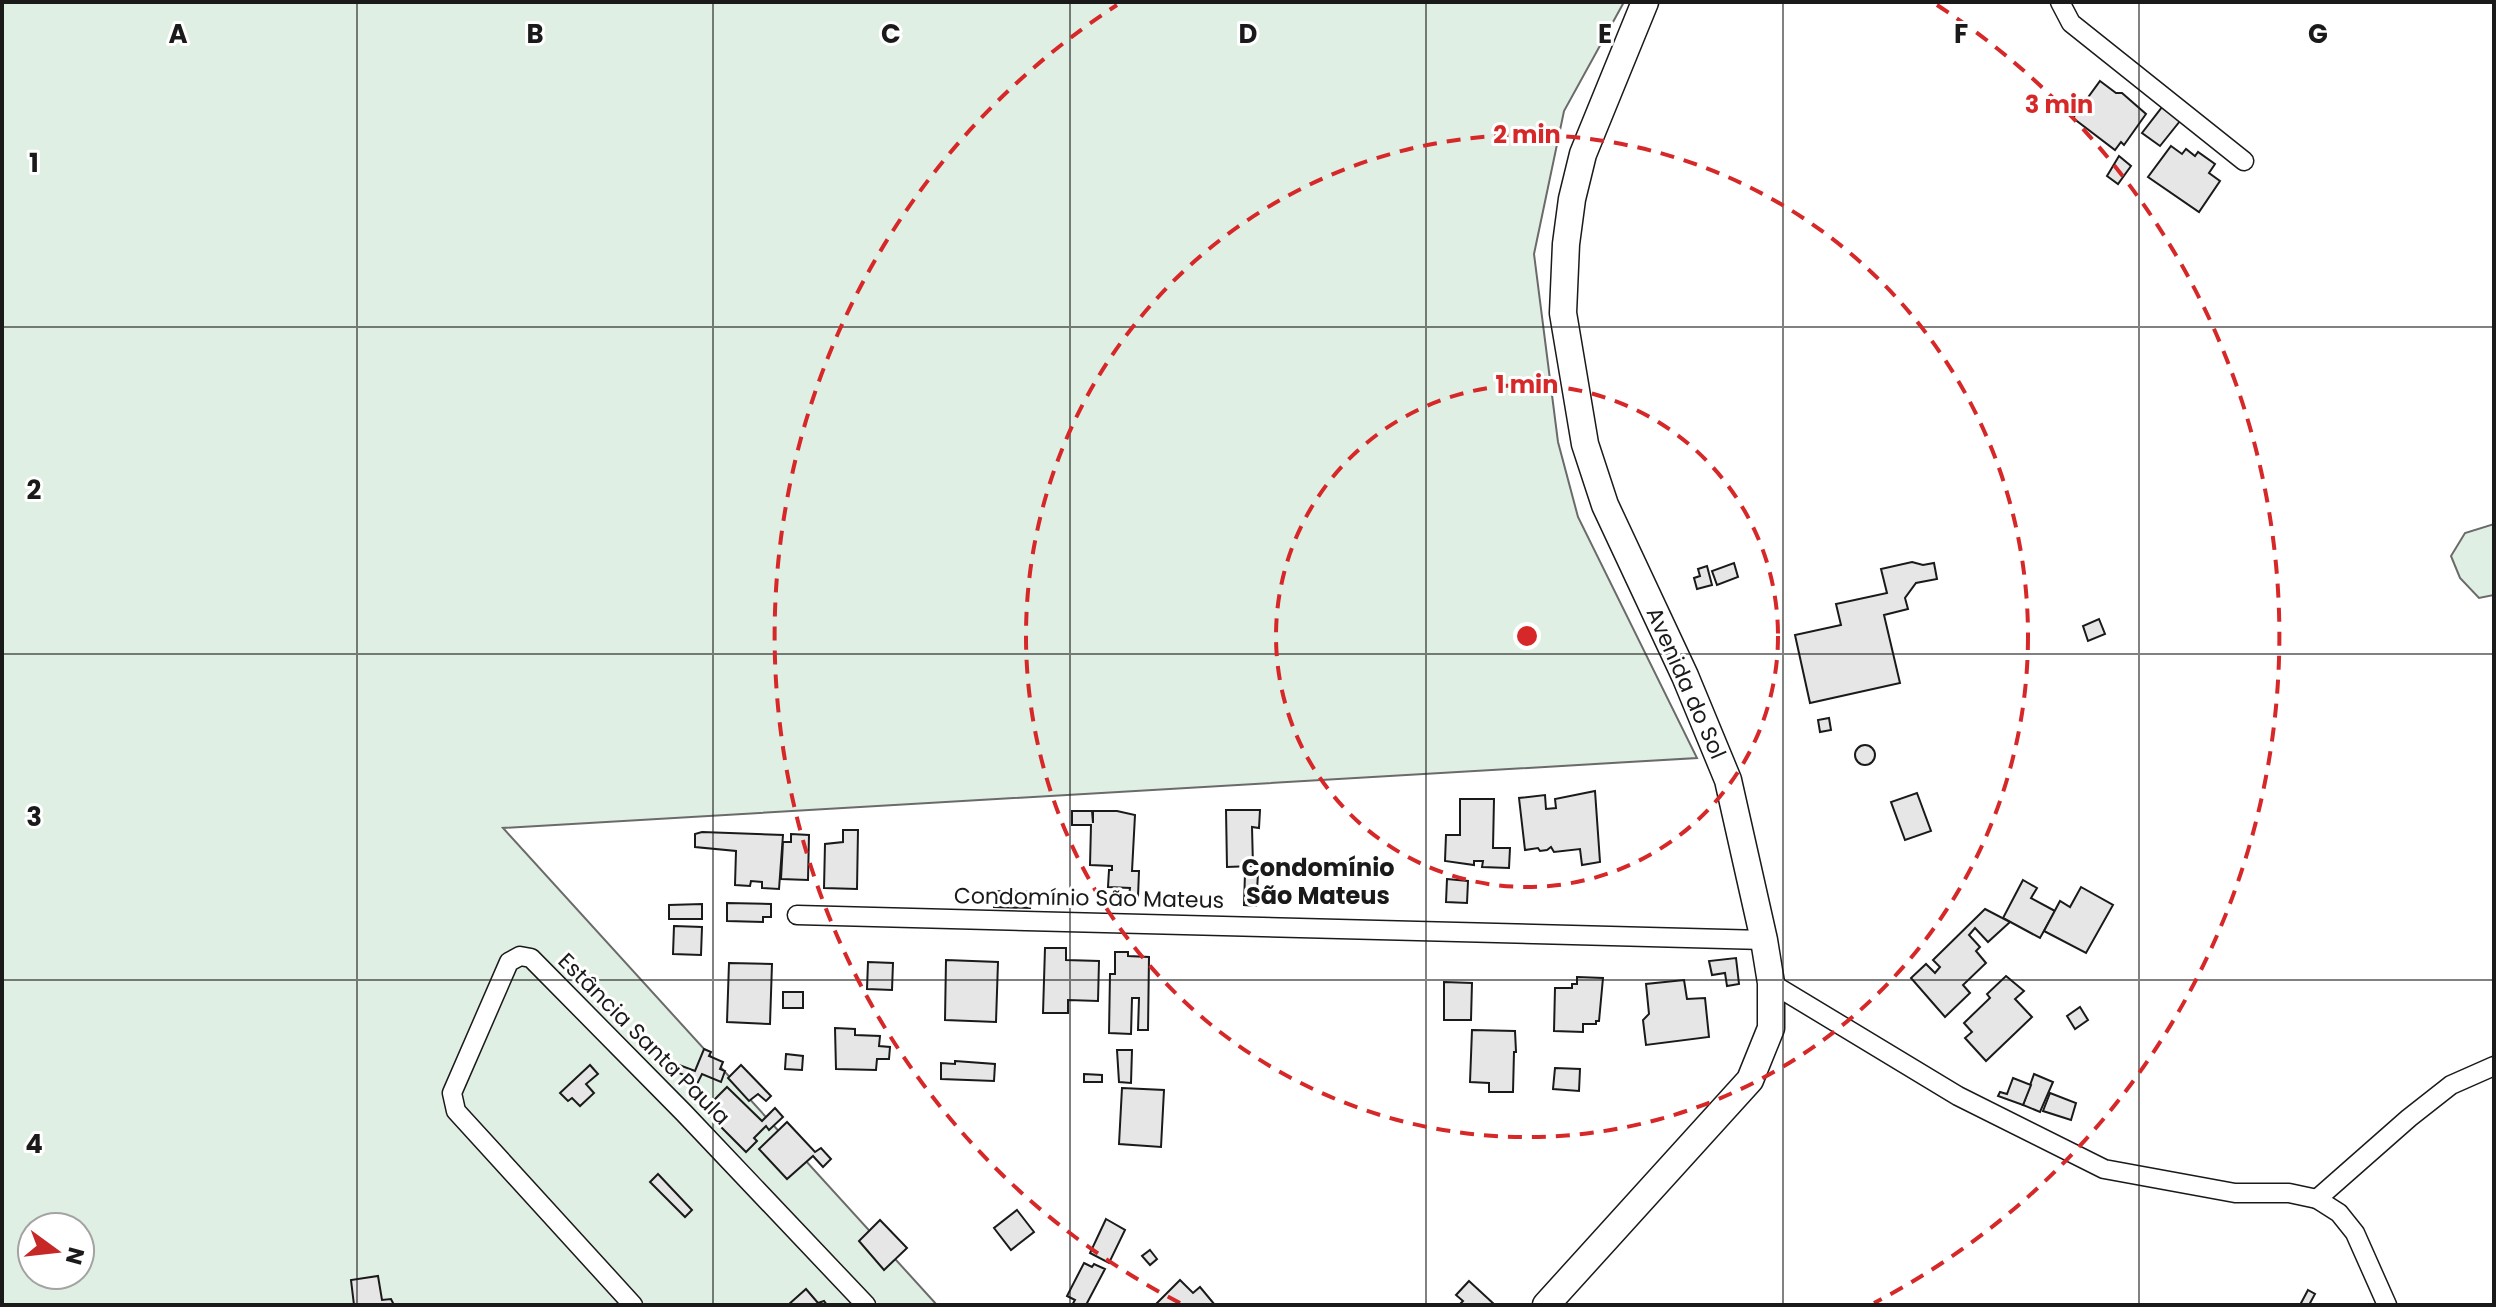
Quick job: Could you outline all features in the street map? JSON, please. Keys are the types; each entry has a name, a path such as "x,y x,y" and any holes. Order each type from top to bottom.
{"street":[{"name":"Avenida do Sol","path":"1546,1305 1750,1080 1771,1028 1771,983 1764,940 1728,780 1685,676 1601,493 1585,444 1563,313 1566,244 1572,199 1583,154 1645,2"},
{"path":"2060,2 2071,23 2244,161"},
{"name":"Condomínio São Mateus","path":"797,915 1764,940"},
{"name":"Estância Santa Paula","path":"633,1305 456,1111 452,1093 509,962 520,956 531,958 866,1305"},
{"path":"1771,983 1958,1096 2104,1169 2235,1193 2289,1193 2317,1199 2339,1213 2355,1233 2387,1305"},
{"path":"2317,1199 2451,1085 2494,1066"}],"green space":[{"path":"2,2 1624,2 1564,111 1534,254 1558,442 1578,517 1697,758 503,828 937,1305 2,1305"},
{"path":"2494,524 2494,595 2479,598 2460,578 2451,556 2465,533"}],"building":[{"path":"2100,81 2116,93 2122,93 2146,114 2124,145 2121,142 2115,150 2073,118"},
{"path":"2166,102 2184,116 2160,146 2142,133"},
{"path":"2171,146 2182,154 2186,149 2195,156 2198,152 2215,164 2209,173 2220,181 2199,212 2148,177"},
{"path":"2119,156 2131,166 2118,184 2107,176"},
{"path":"1912,562 1923,565 1934,563 1937,579 1916,583 1905,598 1908,609 1884,615 1900,683 1810,703 1795,635 1841,625 1836,604 1887,593 1881,569"},
{"path":"1734,563 1738,577 1717,585 1712,571"},
{"path":"1707,566 1712,585 1697,589 1694,578 1700,576 1698,569"},
{"path":"2099,619 2105,634 2088,641 2083,626"},
{"path":"1829,718 1831,730 1820,732 1818,720"},
{"path":"1861,745 1869,745 1875,755 1869,765 1861,765 1855,759 1855,751"},
{"path":"1595,791 1600,862 1582,865 1580,849 1554,852 1551,847 1540,851 1538,848 1525,850 1519,798 1545,795 1546,809 1556,808 1555,799"},
{"path":"1917,793 1931,831 1905,840 1891,802"},
{"path":"1460,799 1494,799 1493,848 1510,848 1509,868 1482,867 1483,861 1474,861 1474,865 1445,861 1446,835 1460,835"},
{"path":"1226,810 1260,810 1259,828 1252,827 1253,866 1227,867"},
{"path":"1072,811 1092,811 1093,823 1093,811 1135,815 1132,871 1139,871 1138,897 1129,896 1130,888 1108,887 1112,866 1090,865 1091,825 1072,825"},
{"path":"843,830 858,830 857,889 824,888 825,844 843,842"},
{"path":"695,834 783,835 779,889 762,888 762,882 751,881 750,886 735,885 736,851 695,847"},
{"path":"791,834 809,835 808,880 781,879 783,842 791,842"},
{"path":"1245,873 1258,874 1256,906 1244,905"},
{"path":"1447,879 1468,881 1467,903 1446,902"},
{"path":"2023,880 2037,888 2031,898 2055,911 2040,938 2003,918"},
{"path":"2081,887 2113,905 2086,953 2044,931 2060,901 2070,907"},
{"path":"994,891 1031,892 1030,908 994,907"},
{"path":"727,903 771,904 771,917 763,917 763,922 727,921"},
{"path":"702,904 702,919 669,919 669,905"},
{"path":"1985,909 2010,922 1988,942 1975,928 1969,935 1980,947 1976,951 1986,963 1963,985 1970,993 1945,1017 1911,978 1926,964 1935,973 1940,967 1933,960"},
{"path":"674,926 702,927 701,955 673,954"},
{"path":"1045,948 1066,948 1066,960 1099,961 1098,1001 1068,1000 1068,1013 1043,1013"},
{"path":"1115,952 1149,957 1148,1030 1138,1030 1139,998 1132,998 1131,1034 1109,1033 1110,974 1115,974"},
{"path":"1736,958 1739,984 1727,986 1725,973 1712,975 1709,961"},
{"path":"946,960 998,962 996,1022 945,1020"},
{"path":"868,962 893,963 892,990 867,989"},
{"path":"729,963 772,964 770,1024 727,1022"},
{"path":"2006,976 2024,991 2015,999 2032,1017 1986,1061 1965,1038 1972,1032 1964,1023 1990,998 1987,994"},
{"path":"1577,977 1603,978 1599,1021 1583,1024 1583,1032 1554,1031 1555,988 1572,988 1572,984 1577,984"},
{"path":"1684,980 1687,999 1705,998 1709,1037 1646,1045 1643,1020 1649,1014 1646,984"},
{"path":"1444,982 1472,983 1471,1020 1444,1020"},
{"path":"783,992 803,992 803,1008 783,1008"},
{"path":"2080,1007 2088,1020 2075,1029 2067,1016"},
{"path":"835,1028 855,1029 855,1035 880,1036 879,1046 890,1047 889,1059 877,1059 876,1070 836,1069"},
{"path":"1472,1030 1515,1031 1513,1092 1489,1092 1489,1083 1470,1082"},
{"path":"704,1049 711,1052 709,1056 723,1062 720,1069 725,1071 721,1082 702,1074 696,1086 690,1084 692,1078 671,1070 674,1063 695,1071"},
{"path":"1117,1050 1132,1050 1131,1083 1119,1082"},
{"path":"786,1054 803,1056 802,1070 785,1069"},
{"path":"955,1061 995,1064 994,1081 941,1079 941,1063 955,1064"},
{"path":"590,1065 598,1074 586,1084 594,1093 580,1106 560,1093"},
{"path":"741,1065 771,1096 766,1101 758,1094 749,1101 728,1078"},
{"path":"1555,1068 1580,1069 1579,1091 1553,1089"},
{"path":"1084,1074 1102,1075 1102,1082 1084,1082"},
{"path":"2034,1074 2053,1082 2040,1112 2023,1105"},
{"path":"2013,1078 2031,1085 2023,1105 1998,1096 2000,1092 2007,1094"},
{"path":"727,1087 762,1121 775,1108 783,1117 769,1130 766,1126 746,1152 704,1110"},
{"path":"1122,1088 1164,1090 1161,1147 1119,1144"},
{"path":"2050,1093 2076,1103 2071,1120 2043,1111"},
{"path":"787,1122 815,1152 821,1148 831,1159 823,1167 813,1156 787,1179 759,1149"},
{"path":"658,1174 692,1210 685,1217 650,1182"},
{"path":"1017,1210 1034,1232 1011,1250 994,1228"},
{"path":"1106,1219 1125,1230 1109,1263 1090,1253"},
{"path":"880,1220 907,1248 884,1270 859,1241"},
{"path":"1150,1250 1157,1259 1150,1265 1142,1256"},
{"path":"1084,1263 1105,1269 1086,1305 1072,1305 1075,1300 1067,1296"},
{"path":"378,1276 382,1300 391,1299 394,1305 354,1305 351,1280"},
{"path":"1180,1280 1193,1293 1200,1287 1215,1305 1155,1305"},
{"path":"1469,1281 1495,1305 1459,1305 1463,1301 1456,1295"},
{"path":"806,1289 818,1303 824,1301 827,1305 788,1305"},
{"path":"2308,1290 2315,1294 2309,1305 2300,1305"}],"district":[{"name":"Condomínio São Mateus","path":"1318,881"}]}
